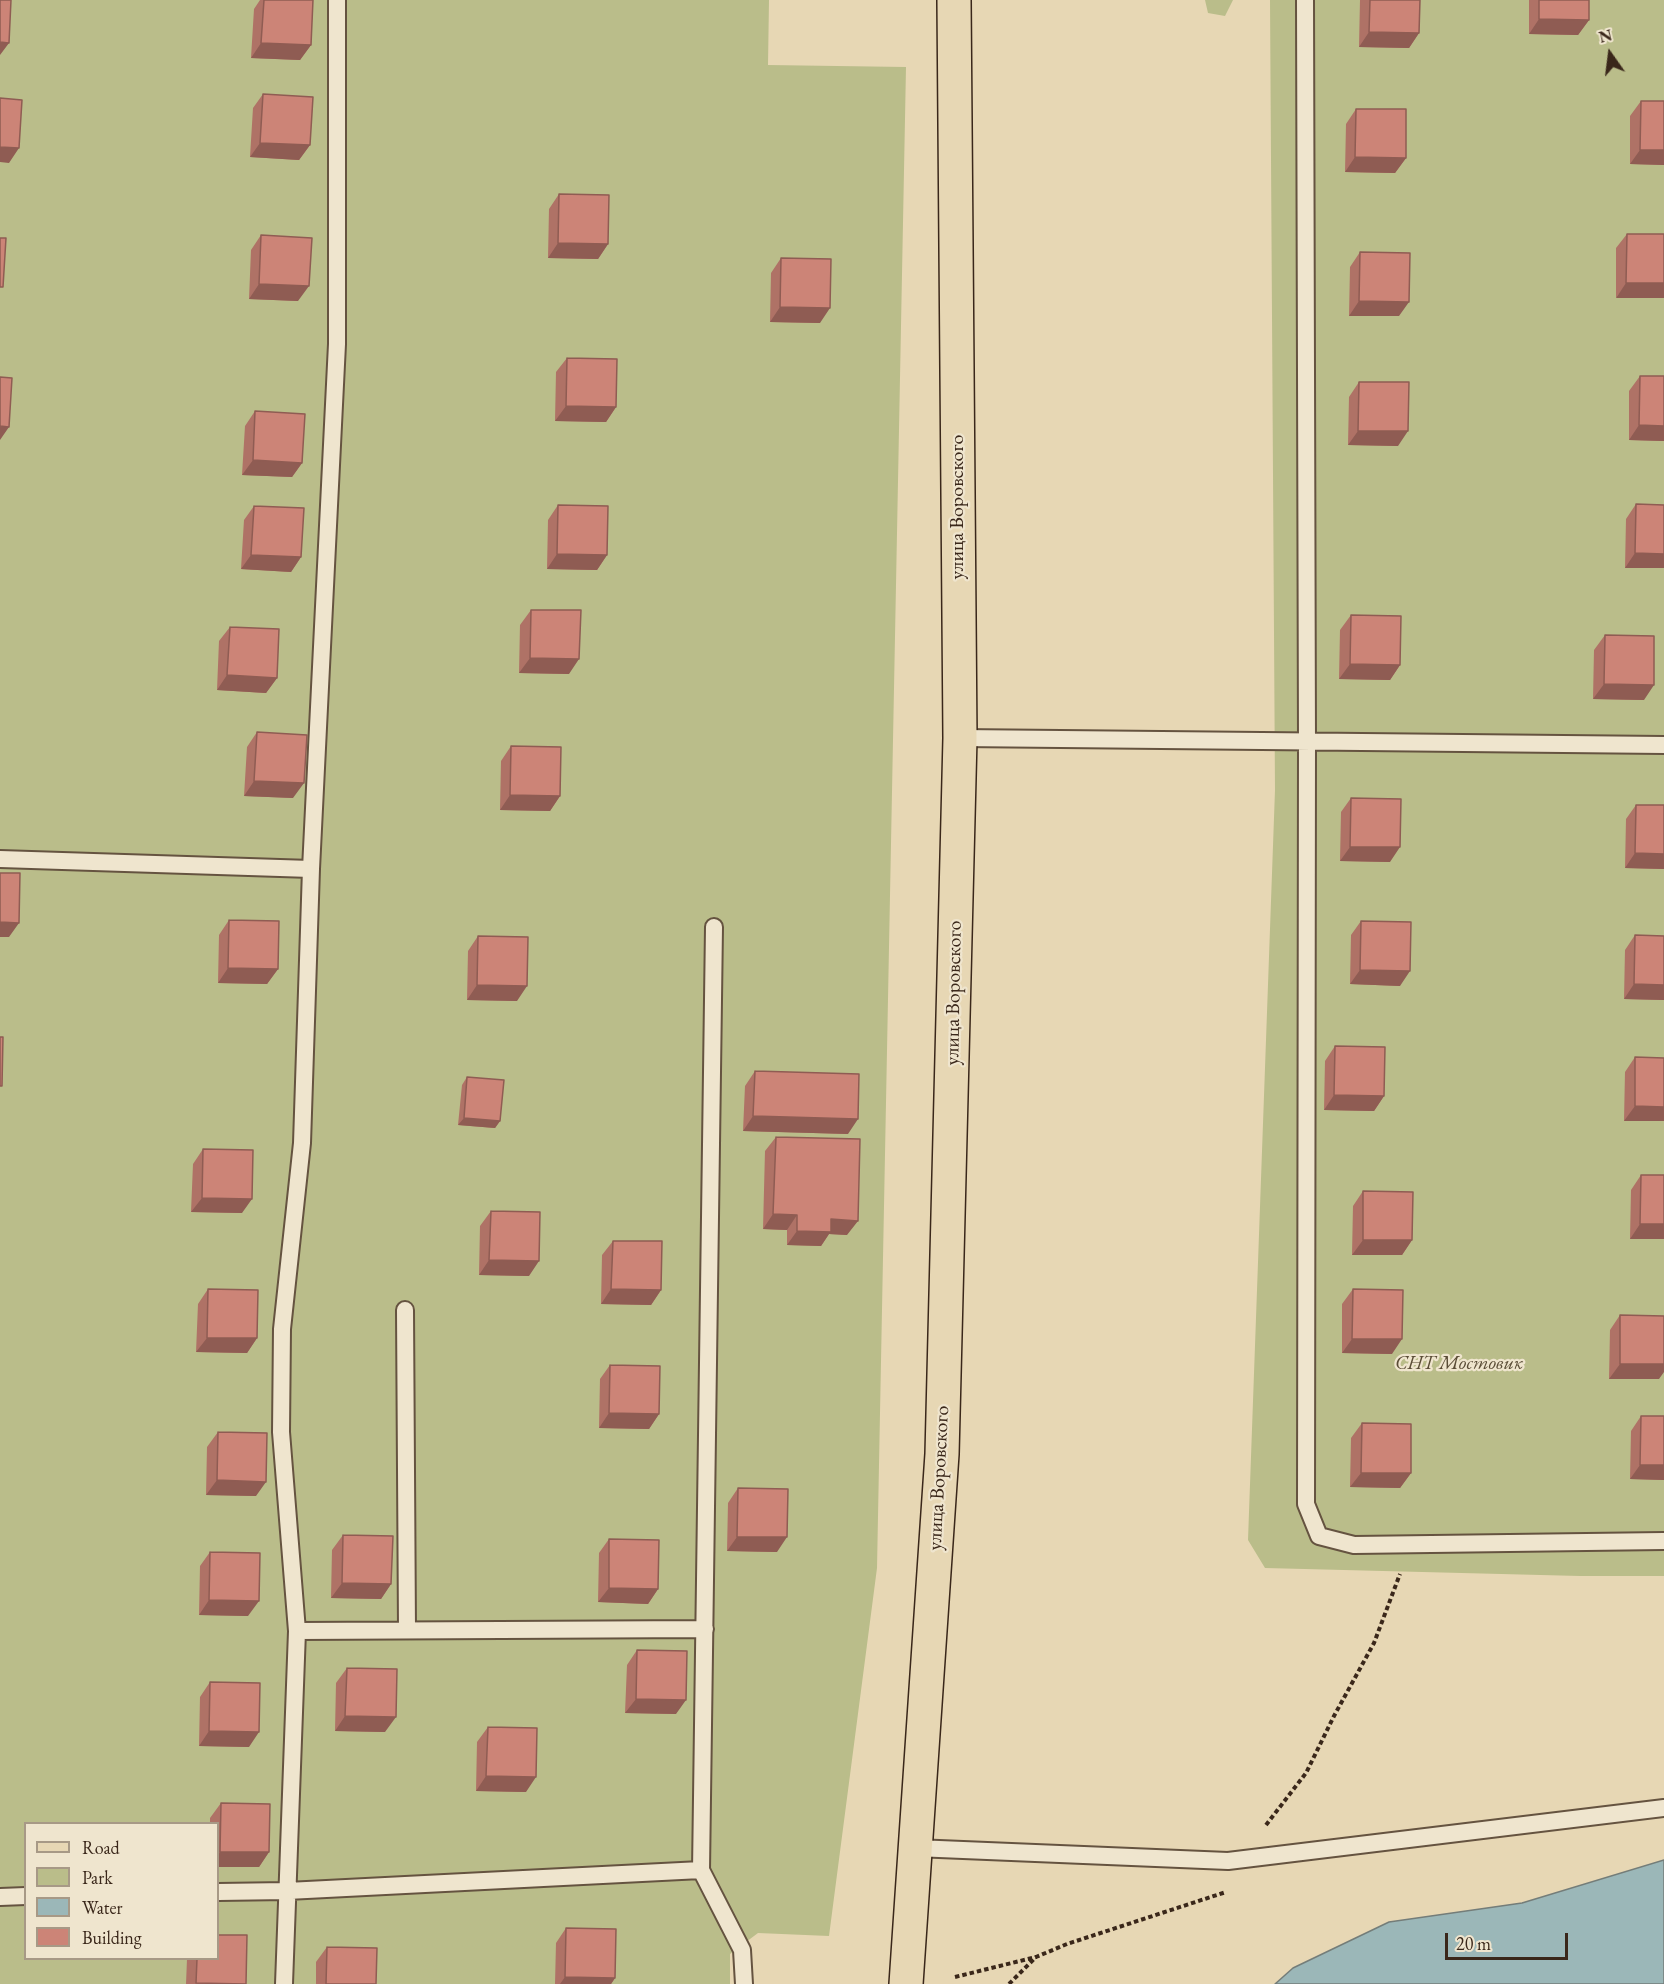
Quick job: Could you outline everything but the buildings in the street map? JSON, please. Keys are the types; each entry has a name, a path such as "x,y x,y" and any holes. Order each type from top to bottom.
{"main road":[{"name":"улица Воровского","path":"906,1984 942,1454 960,738 954,0"}],"lane":[{"path":"284,1984 297,1631 282,1432 282,1329 303,1143 311,869 337,344 337,0"},
{"path":"1305,0 1308,742 1306,1504 1318,1536 1354,1545 1664,1541"},
{"path":"960,738 1664,745"},
{"path":"0,859 311,869"},
{"path":"714,927 701,1870 742,1950 744,1984"},
{"path":"405,1310 407,1630"},
{"path":"297,1631 705,1629"},
{"path":"915,1848 1228,1861 1664,1808"},
{"path":"219,1892 287,1891 701,1870"},
{"path":"0,1896 24,1896"}],"path":[{"path":"1240,1859 1306,1773 1374,1643 1410,1545"},
{"path":"955,1977 1036,1957 1067,1944 1222,1894 1232,1888"},
{"path":"1009,1984 1036,1957"}],"green space":[{"path":"0,0 769,0 768,65 906,67 877,1568 829,1936 758,1933 730,1954 730,1984 0,1984"},
{"path":"1205,0 1233,0 1225,16 1208,13"},
{"name":"СНТ Мостовик","path":"1270,0 1664,0 1664,1576 1265,1568 1248,1540 1275,790"}],"water":[{"path":"1664,1860 1664,1984 1275,1984 1293,1968 1389,1922 1522,1903"}]}
